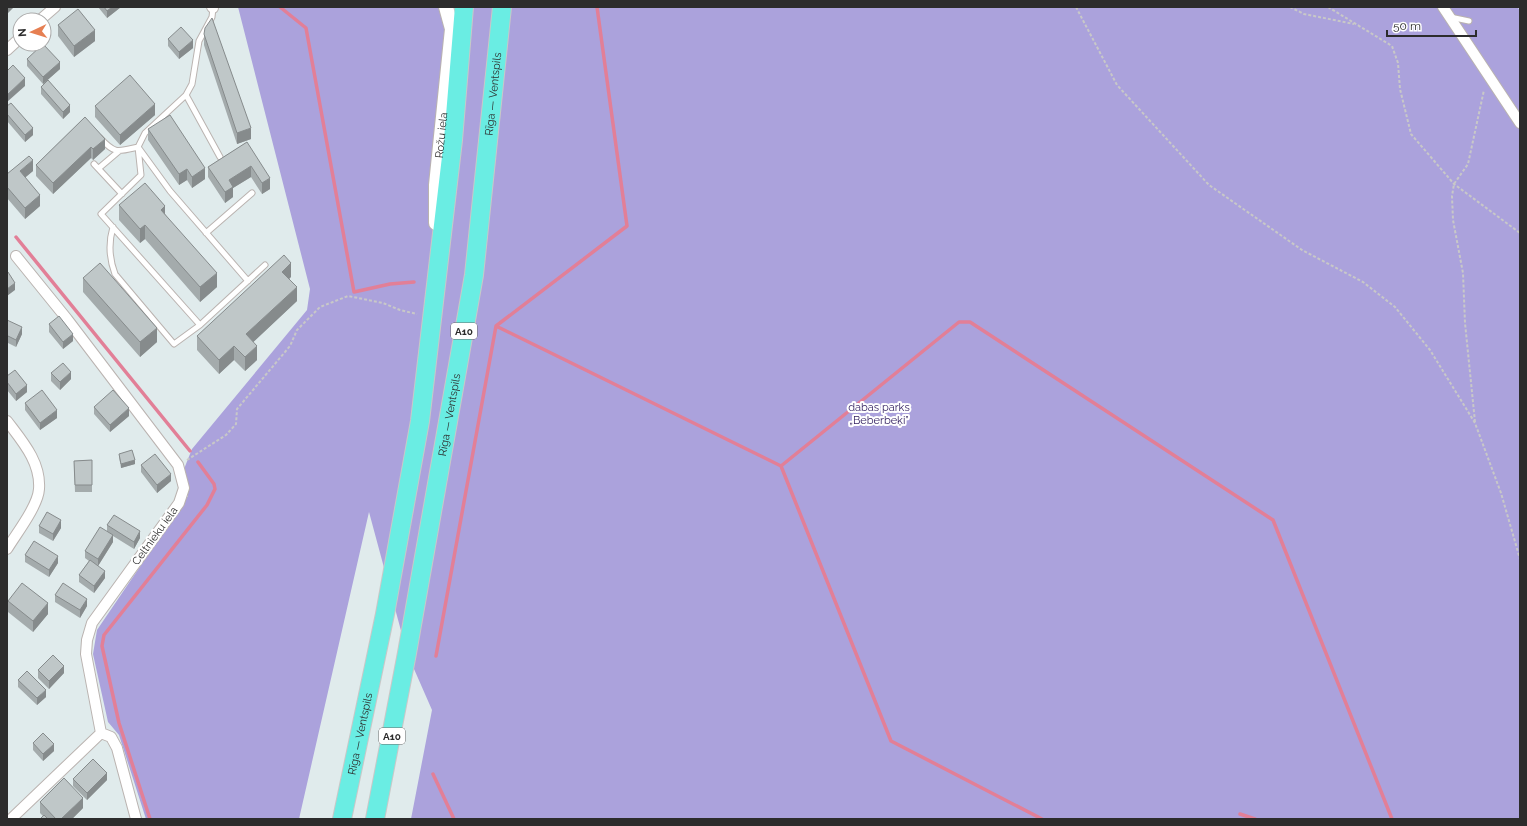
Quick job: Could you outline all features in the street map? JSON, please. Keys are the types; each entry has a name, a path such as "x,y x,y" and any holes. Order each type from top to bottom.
{"highway":[{"name":"Rīga — Ventspils","path":"342,819 389,591 420,421 458,87 464,7"},
{"name":"Rīga — Ventspils","path":"375,819 407,652 474,275 502,7"}],"street":[{"name":"Rožu iela","path":"439,264 436,185 452,29 446,7"},
{"path":"1443,7 1520,123"},
{"name":"Celtnieku iela","path":"16,256 178,465 184,488 178,503 92,623 87,640 86,654 102,734"},
{"path":"7,421 26,446 35,462 39,490 34,504 7,549"},
{"path":"11,819 102,734 111,737 117,748 136,819"}],"lane":[{"path":"200,325 101,214 141,175 138,147 146,133 186,95 192,84 199,41 212,17 212,7"},
{"path":"1450,17 1469,21"},
{"path":"186,95 220,157"},
{"path":"95,132 111,150 119,151 138,147"},
{"path":"138,147 170,191 248,281"},
{"path":"98,168 119,151"},
{"path":"94,164 122,194"},
{"path":"206,233 252,193"},
{"path":"113,227 109,239 110,261 115,274 174,344 200,325 265,265"}],"path":[{"path":"1076,7 1117,85 1210,185 1302,250 1363,282 1395,307 1430,350 1475,423 1501,493 1520,559"},
{"path":"1290,7 1304,14 1357,25"},
{"path":"1328,7 1392,46 1398,63 1400,89 1411,134 1454,184 1520,233"},
{"path":"1475,423 1465,323 1463,273 1453,220 1452,196 1454,184 1468,164 1476,136 1486,72"},
{"path":"178,465 226,435 236,424 237,409 290,346 297,330 320,307 348,296 383,303 400,310 432,319"}],"green space":[{"name":"dabas parks „Beberbeķi”","path":"238,7 1517,7 1520,10 1520,819 411,819 432,710 407,653 369,512 299,819 146,819 119,735 108,722 93,654 97,630 188,496 184,469 192,449 307,310 310,289"}],"building":[{"path":"104,7 112,7 107,11"},
{"path":"78,9 95,30 74,46 58,25"},
{"path":"212,18 251,128 237,133 204,34 205,28"},
{"path":"181,27 193,40 179,52 168,39"},
{"path":"34,52 51,52 60,62 43,77 27,59"},
{"path":"13,65 25,78 7,95 7,71"},
{"path":"130,75 155,104 120,135 95,106"},
{"path":"48,80 70,105 63,112 41,87"},
{"path":"11,103 33,128 25,135 7,114 7,106"},
{"path":"170,115 205,168 192,177 187,169 179,174 148,129"},
{"path":"85,117 105,139 93,149 91,147 53,183 36,165"},
{"path":"247,142 270,178 262,183 251,166 229,180 233,187 225,192 208,167"},
{"path":"29,156 33,160 20,171 40,195 25,208 7,187 7,174"},
{"path":"145,183 165,206 161,210 217,273 200,287 145,225 140,229 119,205"},
{"path":"284,255 291,263 282,272 297,287 246,334 257,346 245,357 234,346 219,360 197,336"},
{"path":"100,263 157,328 140,342 83,278"},
{"path":"7,272 15,283 7,289"},
{"path":"59,316 73,334 63,342 49,324"},
{"path":"7,320 22,327 16,340 8,336 7,338"},
{"path":"63,363 71,372 60,382 51,373"},
{"path":"15,370 27,385 16,394 7,382 7,376"},
{"path":"42,390 57,410 40,423 25,403"},
{"path":"113,390 129,408 110,425 94,407"},
{"path":"132,450 135,460 121,464 119,454"},
{"path":"155,454 171,474 157,485 141,465"},
{"path":"92,460 92,485 75,485 74,461"},
{"path":"47,512 61,520 53,534 39,526"},
{"path":"114,515 140,531 134,542 107,525"},
{"path":"100,527 113,535 98,559 85,551"},
{"path":"34,541 58,556 49,570 25,555"},
{"path":"90,560 105,571 94,586 79,575"},
{"path":"22,583 48,603 33,621 8,601"},
{"path":"63,583 87,599 80,610 55,595"},
{"path":"53,655 64,666 49,681 38,670"},
{"path":"27,671 46,690 37,698 18,680"},
{"path":"43,733 54,744 43,754 33,743"},
{"path":"93,759 107,773 87,793 73,779"},
{"path":"64,778 83,798 61,819 56,819 40,802"},
{"path":"44,815 48,819 40,819"}],"waterway":[{"path":"280,7 306,28 354,292 390,284 414,282"},
{"path":"436,656 496,326 627,226 597,7"},
{"path":"16,237 190,451"},
{"path":"781,466 959,322 970,322 1273,520 1392,819"},
{"path":"496,326 781,466 891,741 1042,819"},
{"path":"150,819 119,723 102,646 104,635 207,505 215,489 214,484 198,462"},
{"path":"433,774 454,819"},
{"path":"1240,814 1255,819"}]}
